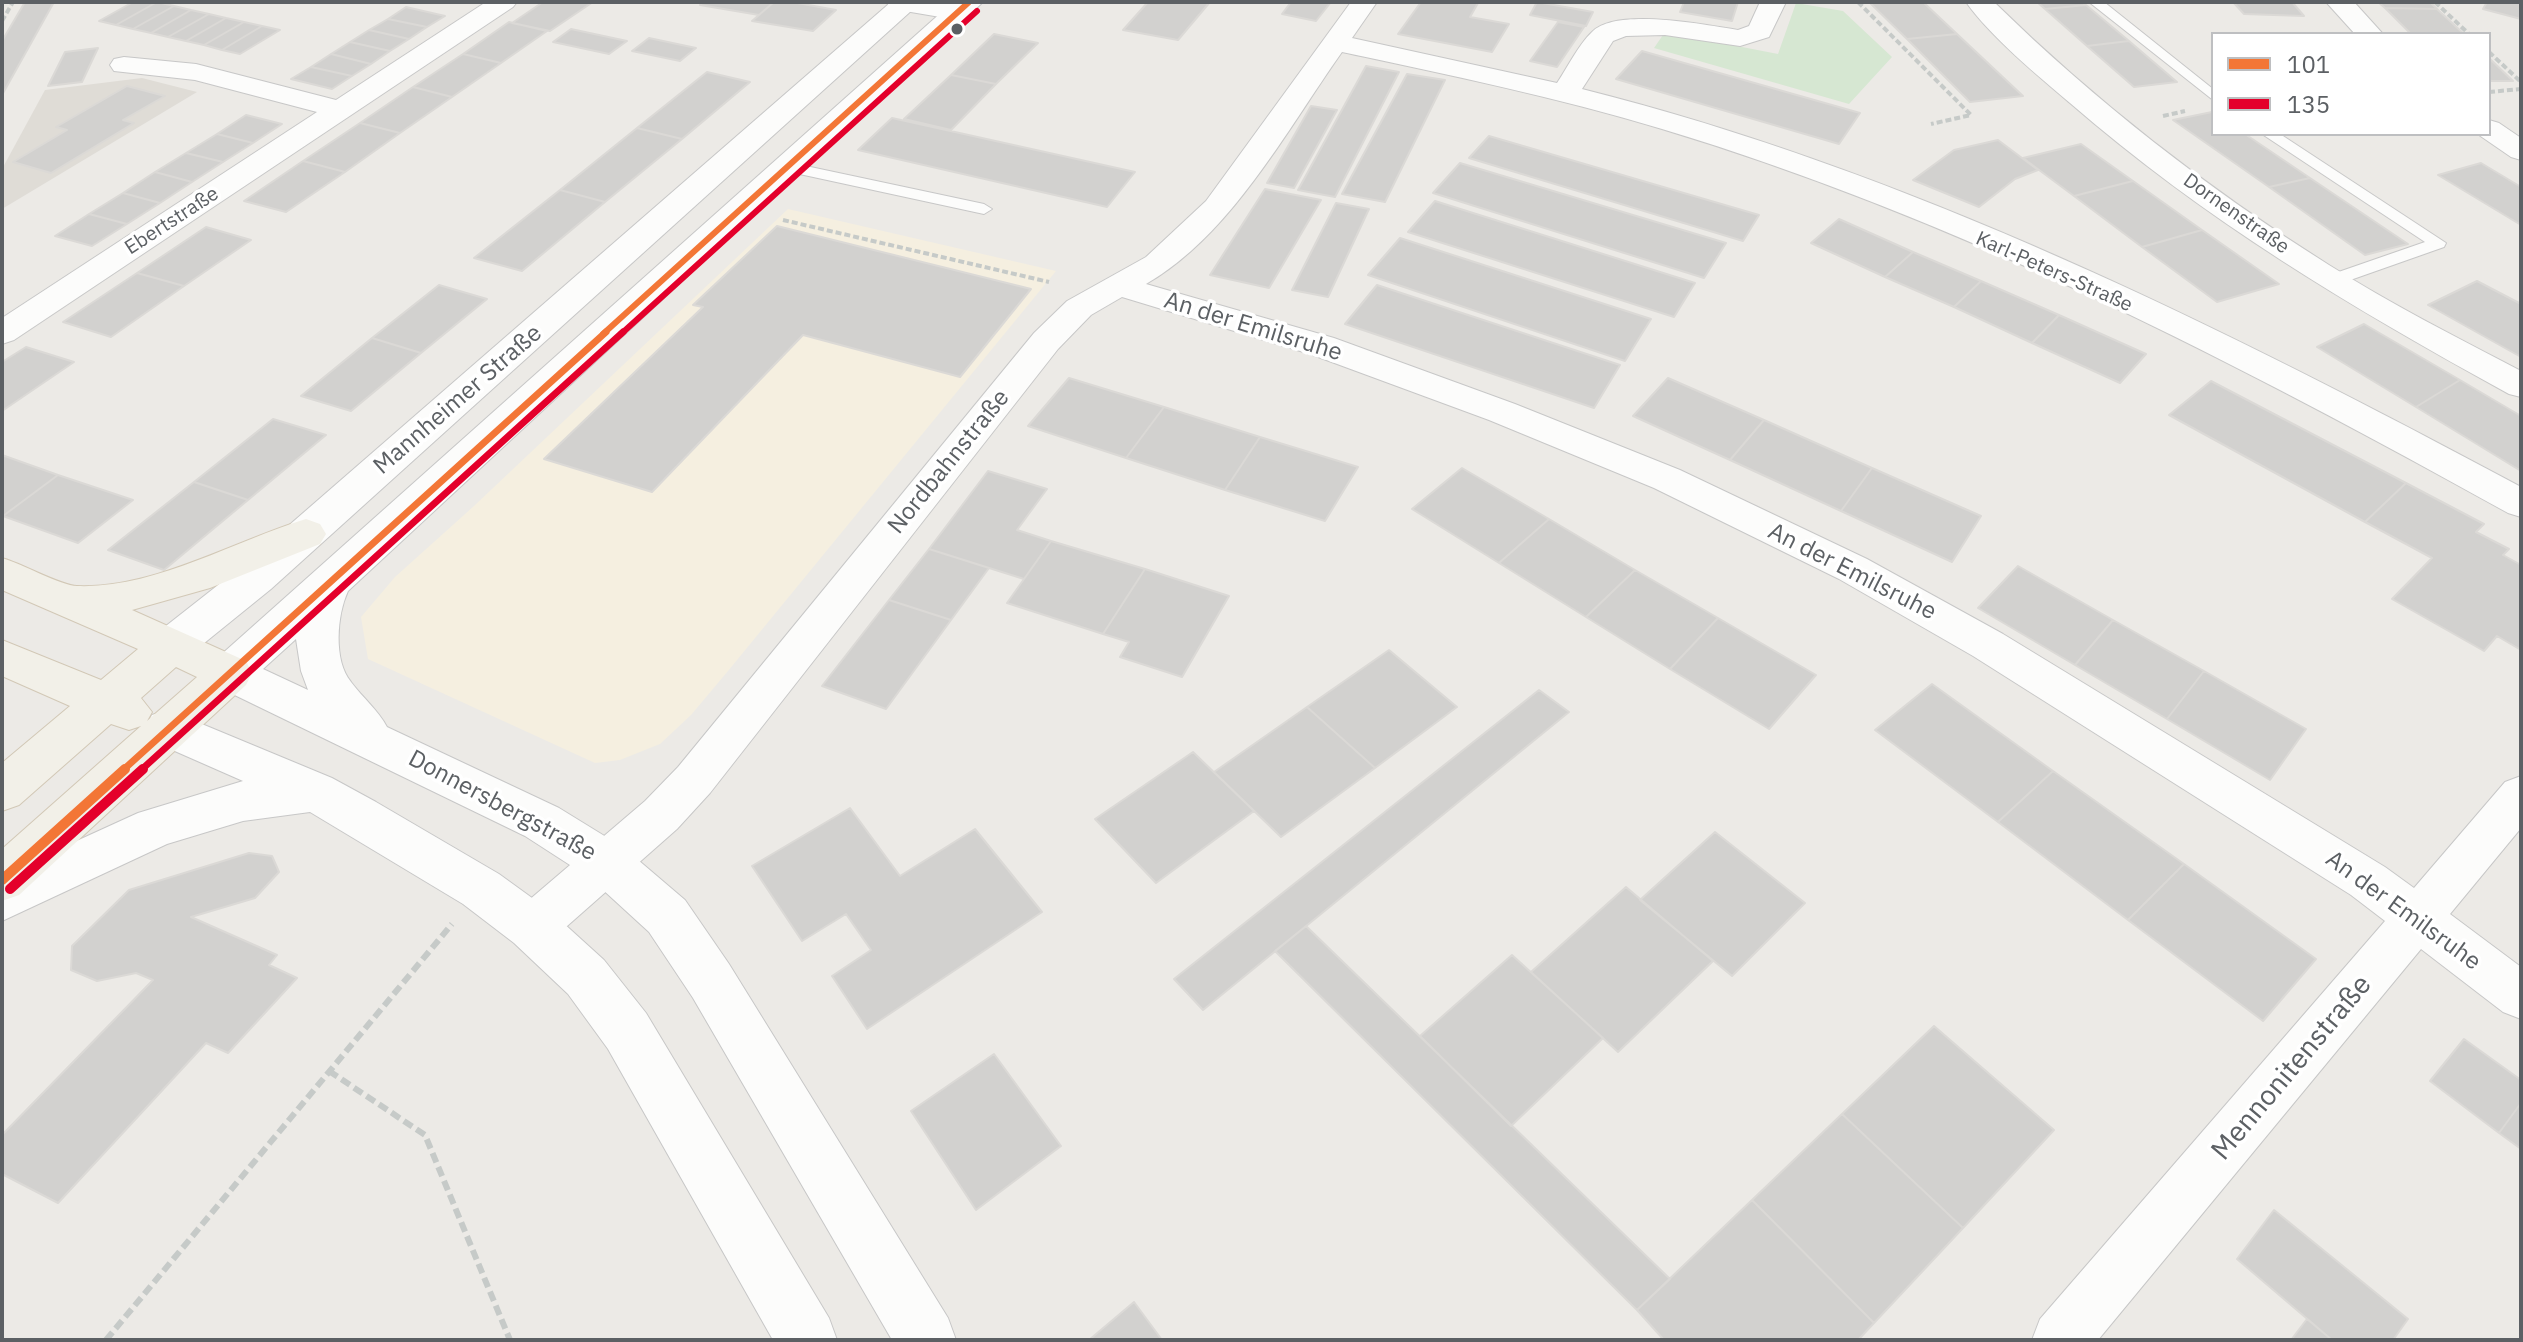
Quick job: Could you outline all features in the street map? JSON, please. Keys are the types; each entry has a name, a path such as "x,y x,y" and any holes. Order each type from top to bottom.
{"main road":[{"name":"Mannheimer Straße","path":"2,791 306,534 904,2"},
{"name":"Mannheimer Straße","path":"2,880 963,7"},
{"path":"73,602 136,596 167,589 306,534"},
{"name":"Donnersbergstraße","path":"2,573 172,645 375,740 542,822 607,863 667,916 711,981 926,1340"},
{"path":"329,586 319,608 316,629 323,671 329,688 375,740"},
{"path":"2,657 315,792 481,889 532,927 586,977 627,1031 807,1340"},
{"path":"2,899 155,827 243,801 315,792"}],"street":[{"name":"Ebertstraße","path":"2,333 504,2"},
{"path":"904,2 963,7"},
{"name":"Nordbahnstraße","path":"532,927 661,815 694,780 1046,341 1079,308 1157,264 1217,208 1364,2"},
{"path":"1565,93 1603,35 1623,28 1644,26 1740,38 1760,31 1773,2"},
{"name":"Dornenstraße","path":"1979,2 2114,125 2240,220 2333,280 2521,386"},
{"path":"2339,2 2368,32"},
{"name":"Karl-Peters-Straße","path":"1335,43 1565,93 1720,138 1825,175 2095,289 2253,365 2521,504"},
{"path":"124,65 196,72 341,110"},
{"path":"2491,130 2521,151"},
{"name":"An der Emilsruhe","path":"1115,285 1322,346 1502,412 1667,479 1853,569 2015,661 2368,881 2521,996"},
{"name":"Mennonitenstraße","path":"2061,1340 2521,795"}],"lane":[{"path":"2096,2 2211,94"},
{"path":"2273,136 2438,243 2333,280"},
{"path":"787,167 984,209"}],"path":[{"path":"2,21 13,2"},
{"path":"1858,2 1971,115 1931,124"},
{"path":"2435,2 2467,32"},
{"path":"2491,54 2521,82"},
{"path":"2491,92 2521,89"},
{"path":"2152,118 2198,108"},
{"path":"741,208 1062,285"},
{"path":"106,1340 481,889"},
{"path":"329,1071 425,1135 510,1340"}],"shaded area":[{"path":"142,78 197,92 2,209 2,169 45,90"},
{"path":"788,209 1056,271 728,671 691,715 660,744 620,760 595,763 368,659 361,617 395,577"}],"green space":[{"path":"1796,3 1843,11 1892,57 1849,104 1654,48 1665,32 1778,54"}],"building":[{"path":"25,2 54,2 2,95 2,41"},
{"path":"133,2 157,2 116,25 99,21"},
{"path":"157,2 174,6 133,29 116,25"},
{"path":"543,2 593,2 550,31 512,23"},
{"path":"703,2 774,2 759,15 700,5"},
{"path":"774,2 836,10 813,31 752,21"},
{"path":"1148,2 1210,2 1178,40 1123,30"},
{"path":"1291,2 1331,2 1316,21 1282,14"},
{"path":"1421,2 1478,3 1470,17 1509,24 1492,52 1398,34"},
{"path":"1537,2 1593,12 1586,26 1530,15"},
{"path":"1684,2 1738,2 1732,21 1680,12"},
{"path":"1869,2 1923,2 1957,34 1907,39"},
{"path":"2037,2 2082,2 2086,5 2045,9"},
{"path":"2233,2 2292,2 2304,16 2244,14"},
{"path":"2378,2 2430,2 2437,9 2385,8"},
{"path":"2487,2 2521,2 2521,19 2483,9"},
{"path":"2086,5 2129,41 2087,46 2045,9"},
{"path":"174,6 191,10 151,33 133,29"},
{"path":"406,7 445,16 427,27 388,19"},
{"path":"2385,8 2437,9 2462,32 2409,32"},
{"path":"191,10 209,14 168,37 151,33"},
{"path":"209,14 226,18 186,41 168,37"},
{"path":"226,18 244,22 204,45 186,41"},
{"path":"388,19 427,27 409,39 369,30"},
{"path":"244,22 262,26 222,50 204,45"},
{"path":"509,22 547,31 501,63 463,54"},
{"path":"1558,22 1584,27 1557,67 1530,61"},
{"path":"262,26 280,30 240,54 222,50"},
{"path":"571,29 627,41 609,54 553,42"},
{"path":"369,30 409,39 390,51 350,42"},
{"path":"994,34 1038,43 996,84 951,75"},
{"path":"1957,34 2023,96 1970,102 1907,39"},
{"path":"649,38 696,48 680,61 632,51"},
{"path":"2129,41 2177,82 2134,87 2087,46"},
{"path":"350,42 390,51 371,64 331,54"},
{"path":"98,48 82,82 48,86 65,52"},
{"path":"1642,51 1860,113 1839,144 1616,79"},
{"path":"331,54 371,64 352,76 311,67"},
{"path":"463,54 501,63 452,97 413,87"},
{"path":"2491,60 2513,81 2491,81"},
{"path":"1366,66 1399,72 1335,197 1298,190"},
{"path":"311,67 352,76 332,89 291,79"},
{"path":"707,72 750,82 682,139 637,128"},
{"path":"1407,74 1445,80 1385,202 1342,194"},
{"path":"951,75 996,84 951,130 904,119"},
{"path":"127,86 165,96 123,120 134,123 51,173 13,162 67,130 56,127"},
{"path":"413,87 452,97 400,133 360,123"},
{"path":"1311,106 1337,110 1294,188 1267,183"},
{"path":"2211,112 2211,136 2248,136 2310,178 2269,187 2173,120"},
{"path":"246,115 282,124 253,143 217,134"},
{"path":"892,118 1135,172 1107,207 858,150"},
{"path":"360,123 400,133 345,172 303,161"},
{"path":"637,128 682,139 605,202 560,190"},
{"path":"217,134 253,143 223,162 186,153"},
{"path":"1489,136 1759,215 1743,241 1469,158"},
{"path":"1998,140 2038,170 2015,179 1979,207 1913,180 1954,150"},
{"path":"2081,144 2133,181 2074,196 2023,158"},
{"path":"186,153 223,162 192,182 155,172"},
{"path":"303,161 345,172 286,212 244,201"},
{"path":"1460,163 1726,243 1704,278 1433,193"},
{"path":"2481,163 2521,187 2521,225 2438,175"},
{"path":"155,172 192,182 160,203 123,193"},
{"path":"2310,178 2408,244 2365,255 2269,187"},
{"path":"2133,181 2202,230 2142,247 2074,196"},
{"path":"1265,189 1321,200 1269,288 1210,275"},
{"path":"560,190 605,202 522,271 474,258"},
{"path":"123,193 160,203 127,224 89,214"},
{"path":"1435,201 1695,283 1674,317 1408,232"},
{"path":"1336,203 1369,209 1328,297 1292,290"},
{"path":"89,214 127,224 92,246 55,236"},
{"path":"1839,219 1913,252 1885,277 1811,243"},
{"path":"777,226 1031,289 960,377 803,335 652,492 544,459 703,307 693,305"},
{"path":"206,227 251,240 184,286 137,273"},
{"path":"2202,230 2279,284 2217,302 2142,247"},
{"path":"1400,238 1651,319 1625,361 1368,275"},
{"path":"1913,252 1981,281 1954,307 1885,277"},
{"path":"137,273 184,286 111,337 63,322"},
{"path":"1981,281 2059,315 2032,343 1954,307"},
{"path":"2477,281 2521,304 2521,357 2428,305"},
{"path":"439,285 487,299 421,353 372,338"},
{"path":"1377,285 1620,365 1594,408 1345,324"},
{"path":"2059,315 2146,354 2120,383 2032,343"},
{"path":"2364,324 2460,380 2416,407 2317,347"},
{"path":"372,338 421,353 351,411 301,396"},
{"path":"26,347 74,362 2,411 2,362"},
{"path":"1069,378 1164,407 1126,458 1028,426"},
{"path":"1668,378 1764,420 1730,460 1633,416"},
{"path":"2460,380 2521,416 2521,471 2416,407"},
{"path":"2211,381 2406,483 2365,522 2169,415"},
{"path":"1164,407 1260,437 1225,490 1126,458"},
{"path":"273,419 326,435 248,500 194,482"},
{"path":"1764,420 1872,468 1841,511 1730,460"},
{"path":"1260,437 1358,467 1325,521 1225,490"},
{"path":"2,455 58,475 3,516 2,515"},
{"path":"1462,468 1549,519 1499,563 1412,509"},
{"path":"1872,468 1981,516 1952,562 1841,511"},
{"path":"988,471 1047,489 1017,530 1051,541 1024,579 929,549"},
{"path":"58,475 133,500 78,543 3,516"},
{"path":"194,482 248,500 164,570 108,550"},
{"path":"2406,483 2484,524 2476,532 2509,549 2503,555 2521,565 2521,650 2497,636 2484,651 2392,599 2432,558 2365,522"},
{"path":"1549,519 1635,570 1586,617 1499,563"},
{"path":"1051,541 1145,569 1103,634 1007,603"},
{"path":"929,549 989,568 951,620 889,600"},
{"path":"2018,566 2113,620 2075,665 1978,608"},
{"path":"1145,569 1229,596 1182,677 1120,657 1129,642 1103,634"},
{"path":"1635,570 1718,618 1670,669 1586,617"},
{"path":"889,600 951,620 886,709 822,686"},
{"path":"1718,618 1816,675 1769,729 1670,669"},
{"path":"2113,620 2204,671 2167,719 2075,665"},
{"path":"1389,650 1457,707 1375,768 1307,707"},
{"path":"2204,671 2306,729 2270,780 2167,719"},
{"path":"1932,684 2053,771 1998,822 1875,730"},
{"path":"1539,690 1569,712 1203,1010 1174,979"},
{"path":"1307,707 1375,768 1281,837 1214,772"},
{"path":"1193,752 1254,811 1156,883 1095,819"},
{"path":"2053,771 2184,864 2128,920 1998,822"},
{"path":"850,808 900,876 975,829 1042,912 867,1029 832,976 871,950 846,914 802,941 752,866"},
{"path":"1715,832 1805,903 1732,976 1640,900"},
{"path":"249,853 272,856 279,872 255,898 191,917 277,955 269,965 297,978 228,1053 206,1043 58,1203 2,1174 2,1135 153,980 136,973 97,981 71,970 72,946 129,890"},
{"path":"2184,864 2316,959 2263,1021 2128,920"},
{"path":"1626,887 1713,961 1618,1052 1531,972"},
{"path":"1306,926 1670,1279 1637,1310 1275,951"},
{"path":"1512,955 1603,1038 1511,1126 1420,1036"},
{"path":"1934,1026 2054,1130 1963,1228 1842,1114"},
{"path":"2464,1039 2521,1080 2521,1103 2499,1133 2430,1081"},
{"path":"994,1054 1061,1146 976,1210 911,1111"},
{"path":"2521,1103 2521,1149 2499,1133"},
{"path":"1842,1114 1963,1228 1874,1323 1752,1200"},
{"path":"1752,1200 1874,1323 1858,1340 1664,1340 1637,1310"},
{"path":"2274,1210 2408,1319 2393,1340 2332,1340 2237,1259"},
{"path":"1134,1302 1162,1340 1089,1340"},
{"path":"2307,1319 2332,1340 2291,1340"}],"transit line":[{"name":"101","path":"2,880 969,2"},
{"name":"135","path":"10,889 977,11"}]}
